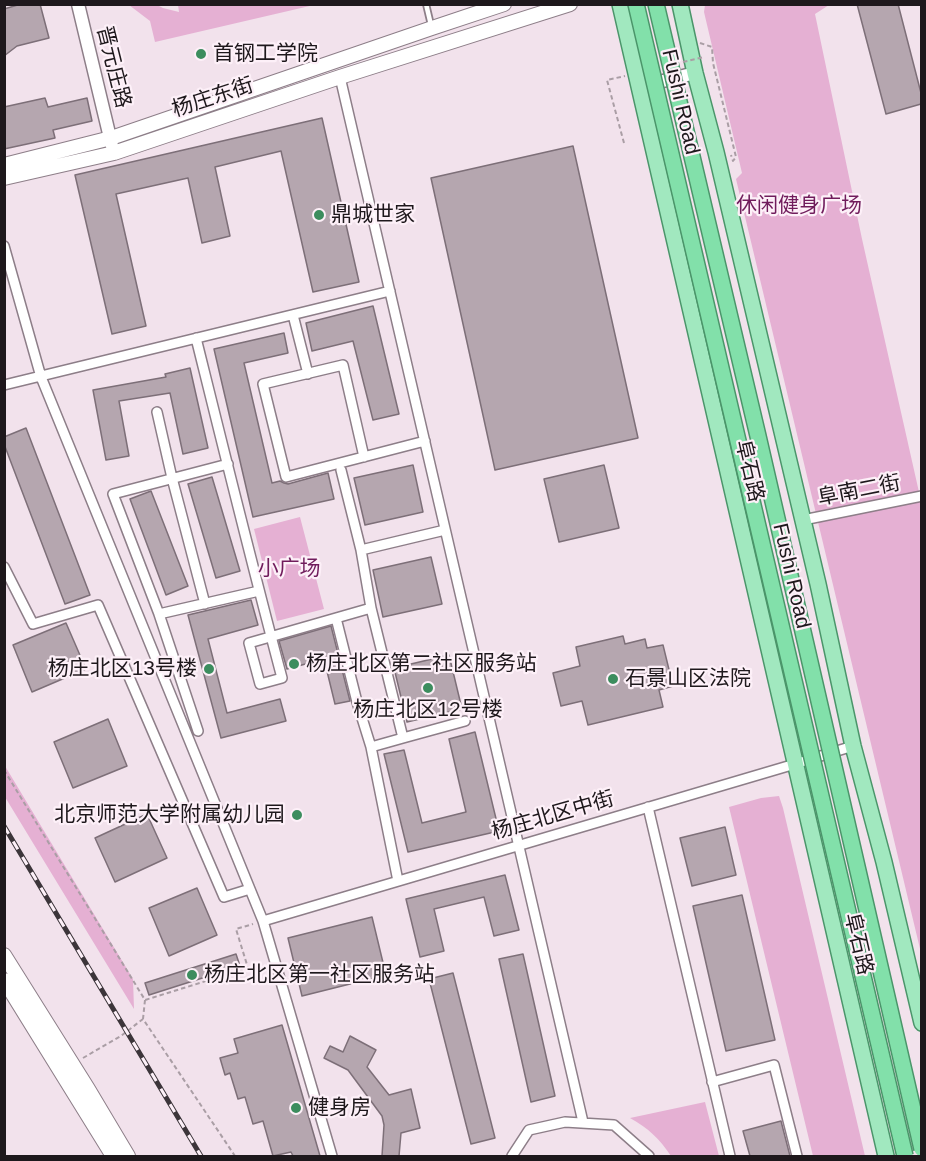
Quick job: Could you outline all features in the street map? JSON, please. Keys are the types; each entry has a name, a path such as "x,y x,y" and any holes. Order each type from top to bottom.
{"highway":[{"name":"Fushi Road","path":"636,4 905,1156"},
{"name":"Fushi Road","path":"656,4 761,447 921,1149"}],"main road":[{"name":"杨庄东街","path":"4,165 111,138 504,4"},
{"name":"杨庄东街","path":"4,178 114,153 570,4"},
{"name":"阜石路","path":"620,4 886,1156"},
{"name":"阜石路","path":"680,4 803,520 853,746 884,862 921,1023"},
{"path":"4,956 128,1156"},
{"path":"4,980 113,1156"}],"street":[{"name":"晋元庄路","path":"78,4 114,153"},
{"path":"639,87 696,73"},
{"path":"340,78 583,1122"},
{"path":"4,246 41,377 263,921 332,1156"},
{"path":"4,385 390,291"},
{"path":"293,315 308,374"},
{"path":"196,338 259,591 271,636 282,678 260,684 249,643 271,636 371,608"},
{"path":"364,457 343,365 263,384 286,477 364,457 425,441"},
{"path":"157,412 205,604"},
{"path":"198,730 159,614 113,494 228,464"},
{"path":"341,470 361,550 371,608 403,738"},
{"name":"阜南二街","path":"803,520 921,496"},
{"path":"361,550 445,530"},
{"path":"4,567 33,624 98,605 224,897 250,889"},
{"path":"159,614 259,591"},
{"path":"336,618 371,747 398,881"},
{"path":"371,747 465,721"},
{"name":"杨庄北区中街","path":"263,921 853,746"},
{"path":"648,807 730,1156"},
{"path":"712,1082 774,1065 797,1156"},
{"path":"512,1156 529,1130 565,1122 614,1125 649,1156"}],"lane":[{"path":"426,4 432,28"}],"path":[{"path":"688,38 712,47 713,63 736,157 733,161 730,150"},
{"path":"682,62 704,57"},
{"path":"607,80 624,143"},
{"path":"4,770 146,1000 144,1019 235,1156"},
{"path":"146,1000 248,968 236,929 263,921"},
{"path":"72,1064 121,1036 144,1019"}],"green space":[{"path":"129,5 157,5 179,12 178,5 314,5 155,42 150,21"},
{"name":"休闲健身广场","path":"705,5 829,5 815,14 862,239 921,501 921,953 736,179 742,173 704,12"},
{"name":"小广场","path":"300,517 324,609 277,621 254,529"},
{"path":"5,766 133,979 134,1009 5,797"},
{"path":"779,796 865,1156 813,1156 729,807 761,798"},
{"path":"705,1102 719,1156 671,1156 653,1134 630,1118"}],"building":[{"path":"21,4 40,4 49,38 17,46 4,56 4,9"},
{"path":"857,4 898,4 921,93 921,104 886,114"},
{"path":"45,98 48,107 87,98 92,121 53,130 55,138 4,149 4,107"},
{"name":"鼎城世家","path":"322,118 359,282 313,292 281,151 215,167 230,236 202,243 188,178 116,194 146,326 112,334 75,175"},
{"path":"573,146 638,438 495,470 431,178"},
{"path":"373,306 399,414 373,420 353,341 312,351 306,323"},
{"path":"284,333 288,353 244,363 272,483 280,481 288,484 328,473 334,499 253,517 214,349"},
{"path":"190,368 208,448 183,454 170,393 119,401 129,456 106,460 93,390 166,377 165,374"},
{"path":"26,428 90,595 65,604 4,444 4,437"},
{"path":"413,465 423,512 365,525 354,478"},
{"path":"604,465 619,528 559,542 544,479"},
{"path":"212,477 240,571 216,578 188,484"},
{"path":"151,491 188,586 166,595 130,499"},
{"path":"431,557 442,604 383,617 373,570"},
{"name":"杨庄北区13号楼","path":"251,600 258,625 208,639 227,713 280,699 286,721 221,738 188,615"},
{"path":"66,623 86,669 32,692 13,645"},
{"name":"杨庄北区第二社区服务站","path":"331,626 350,701 335,704 324,659 287,669 279,641"},
{"name":"石景山区法院","path":"623,636 625,644 645,639 647,648 663,645 673,686 659,690 663,707 588,725 582,701 561,706 553,673 580,666 576,647"},
{"name":"杨庄北区12号楼","path":"449,655 462,709 407,722 394,668"},
{"path":"108,719 127,766 73,788 54,742"},
{"path":"475,732 499,831 408,852 384,754 404,750 422,823 466,812 449,739"},
{"path":"147,814 167,858 115,882 95,838"},
{"path":"725,827 736,875 692,886 680,838"},
{"path":"505,875 519,930 494,936 484,897 434,909 444,951 420,957 406,899"},
{"path":"197,888 217,935 169,956 149,908"},
{"path":"742,895 775,1040 726,1051 693,906"},
{"path":"372,917 386,975 302,996 288,938"},
{"name":"杨庄北区第一社区服务站","path":"236,954 240,966 149,995 145,983"},
{"path":"523,954 555,1096 531,1102 499,959"},
{"path":"453,973 495,1138 471,1144 429,979"},
{"path":"282,1025 320,1156 293,1156 291,1152 273,1156 263,1121 253,1124 245,1097 238,1099 230,1073 225,1075 220,1058 238,1053 234,1039"},
{"path":"350,1036 376,1050 367,1067 389,1095 411,1089 420,1128 401,1133 399,1156 382,1156 384,1125 382,1116 348,1070 324,1058 330,1046 343,1052"},
{"path":"781,1121 790,1156 750,1156 743,1131"}],"railway":[{"path":"4,826 201,1156"}],"place":[{"name":"首钢工学院","path":"201,54"},
{"name":"鼎城世家","path":"319,215"},
{"name":"杨庄北区第二社区服务站","path":"294,664"},
{"name":"杨庄北区13号楼","path":"209,669"},
{"name":"石景山区法院","path":"613,679"},
{"name":"杨庄北区12号楼","path":"428,688"},
{"name":"北京师范大学附属幼儿园","path":"297,815"},
{"name":"杨庄北区第一社区服务站","path":"192,975"},
{"name":"健身房","path":"296,1108"}]}
